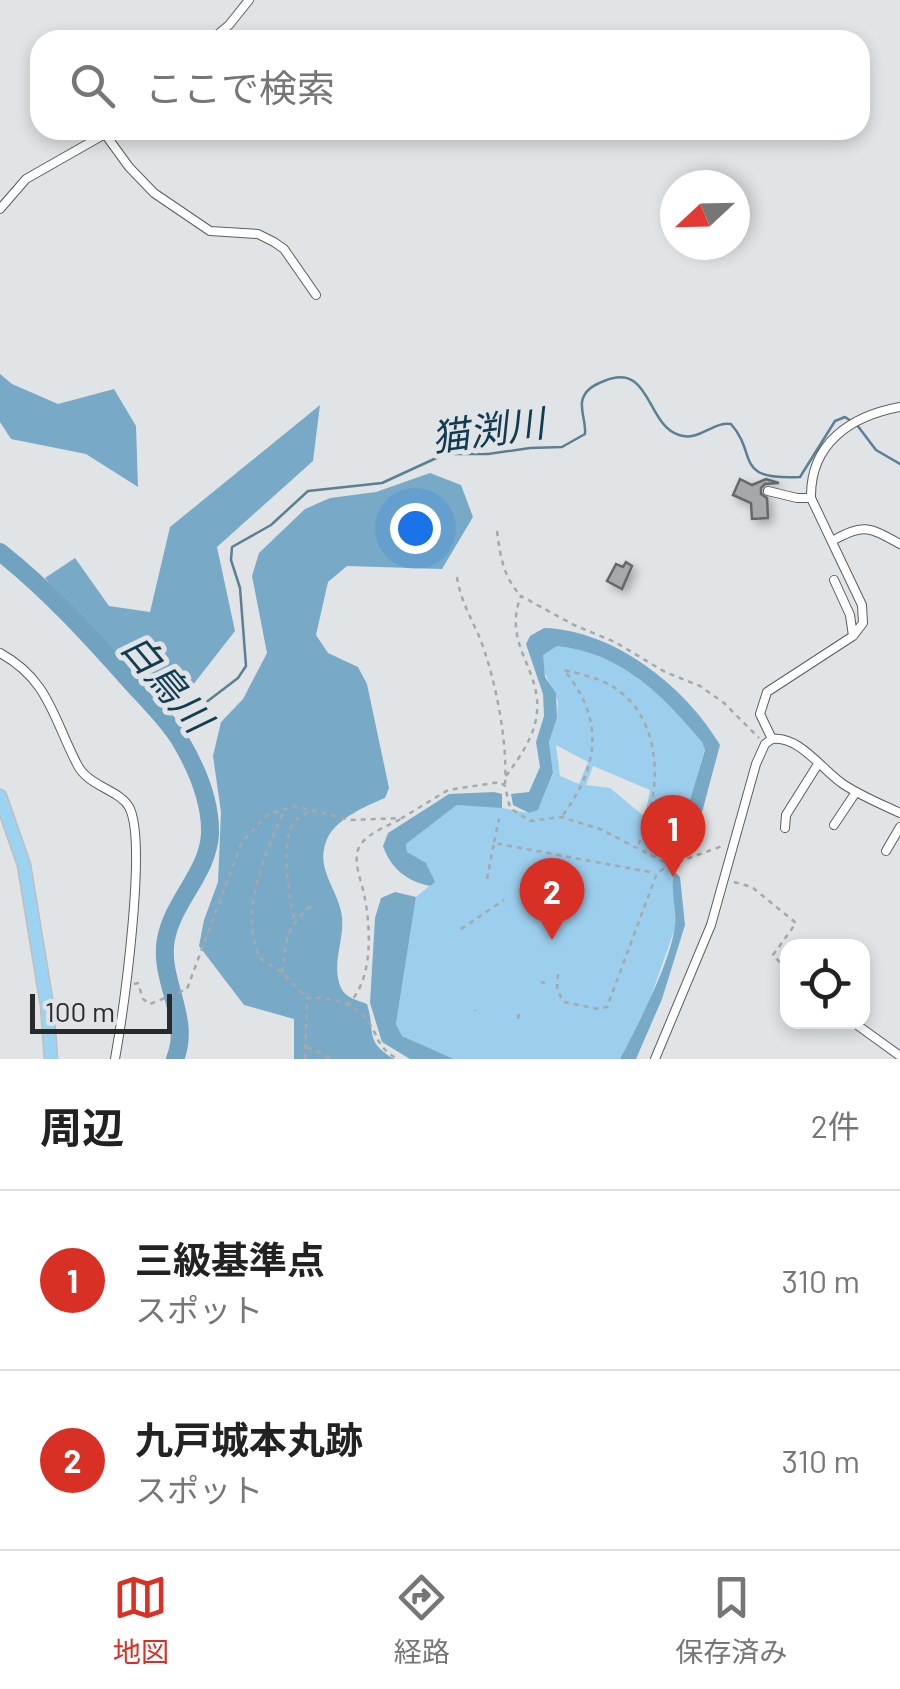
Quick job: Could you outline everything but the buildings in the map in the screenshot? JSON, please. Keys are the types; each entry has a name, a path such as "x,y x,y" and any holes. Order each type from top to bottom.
{"main road":[{"path":"0,796 24,864 47,1005 51,1059"}],"street":[{"path":"223,30 249,0"},
{"path":"0,208 26,179 91,140"},
{"path":"110,140 154,193 210,232 258,234 274,242 316,295"},
{"path":"656,1059 711,925 732,842 768,741 760,714 767,692 854,636 863,623 862,606 811,498 811,480 818,457 842,428 872,412 900,407"},
{"path":"768,491 811,498"},
{"path":"832,540 856,527 868,528 900,544"},
{"path":"834,580 850,615 854,636"},
{"path":"0,653 39,684 78,769 99,787 127,802 136,824 134,902 115,1059"},
{"path":"768,741 778,738 798,746 856,792 900,813"},
{"path":"785,828 786,815 818,764"},
{"path":"834,825 856,792"},
{"path":"886,852 900,827"},
{"path":"862,1029 900,1056"}],"path":[{"path":"497,530 504,567 521,596 615,642 645,662 700,686 768,741"},
{"path":"457,577 498,702 510,808 530,821 561,817 600,828 670,865"},
{"path":"506,776 522,755 538,710 536,692 514,626 521,596"},
{"path":"561,817 587,775 593,751 592,722 587,708 563,668 617,690 632,703 652,739 656,758 654,782 646,828 637,846"},
{"path":"346,1005 359,994 364,983 368,944 367,906 356,854 362,842 457,786 492,782 505,786"},
{"path":"132,985 138,983 143,999 150,1004 187,989 242,842 268,816 295,806 351,820 402,818"},
{"path":"285,809 263,867 252,905 252,923 260,958 307,998 305,1059"},
{"path":"282,973 294,919 286,886 291,829 300,817 314,810"},
{"path":"486,879 499,819"},
{"path":"558,974 556,990 564,1002 598,1009 607,1007 656,874 732,842"},
{"path":"494,843 656,874"},
{"path":"723,878 752,887 796,923 785,939"},
{"path":"460,929 504,900"},
{"path":"294,919 311,906"},
{"path":"307,998 324,996 346,1005 365,1018 379,1046 397,1059"},
{"path":"306,1046 332,1059"}],"shaded area":[{"path":"0,374 12,384 58,404 114,389 136,426 138,487 86,454 11,439 0,422"},
{"path":"320,405 313,461 217,547 235,631 164,722 45,578 75,558 109,606 150,612 170,527"},
{"path":"430,473 461,485 473,517 442,569 347,566 328,582 316,635 328,653 358,667 367,684 389,788 385,798 338,824 328,837 323,857 341,911 337,969 341,988 367,1004 375,1041 394,1059 294,1059 294,1019 244,1005 199,946 218,882 221,812 213,756 221,722 243,699 267,653 252,576 259,553 305,509 330,498 376,492"},
{"path":"544,628 596,639 646,666 688,703 720,745 694,842 683,851 675,849 705,750 702,742 639,679 580,650 557,646 543,655 545,677 556,693 557,718 549,742 553,773 538,810 529,813 513,805 511,794 529,792 540,767 536,742 544,716 543,694 526,644 530,636"},
{"path":"557,646 580,650 621,667 656,693 702,742 705,749 674,853 675,928 649,1002 620,1059 454,1059 402,1036 396,1024 416,897 434,882 407,852 406,844 457,805 485,805 529,813 538,810 553,774 549,742 558,701 542,667 543,655","holes":["556,745 588,762 579,784 560,776","593,766 650,790 645,817 610,788 586,785"]},
{"path":"449,794 502,794 502,808 457,805 406,844 407,852 426,863 435,882 430,886 407,877 390,861 383,846 388,833"},
{"path":"675,872 680,877 685,925 662,999 636,1059 620,1059 652,994 672,941"},
{"path":"395,892 416,897 396,1024 402,1036 454,1059 410,1059 382,1042 370,1003 375,918 381,898"}],"waterway":[{"name":"猫渕川","path":"175,734 196,710 238,678 246,666 240,588 231,560 232,547 271,525 308,491 382,483 445,454 562,447 585,434 582,402 587,391 619,377 640,387 660,420 679,435 693,436 731,424 756,470 779,477 800,477 835,421 845,417 851,421"},
{"name":"猫渕川","path":"857,425 876,450 900,464"},
{"name":"白鳥川","path":"0,552 68,614 163,717 186,750 201,785 210,822 208,848 166,939 166,969 180,1029 175,1059"}],"place":[{"name":"三級基準点","path":"673,877"},
{"name":"九戸城本丸跡","path":"552,940"}]}
